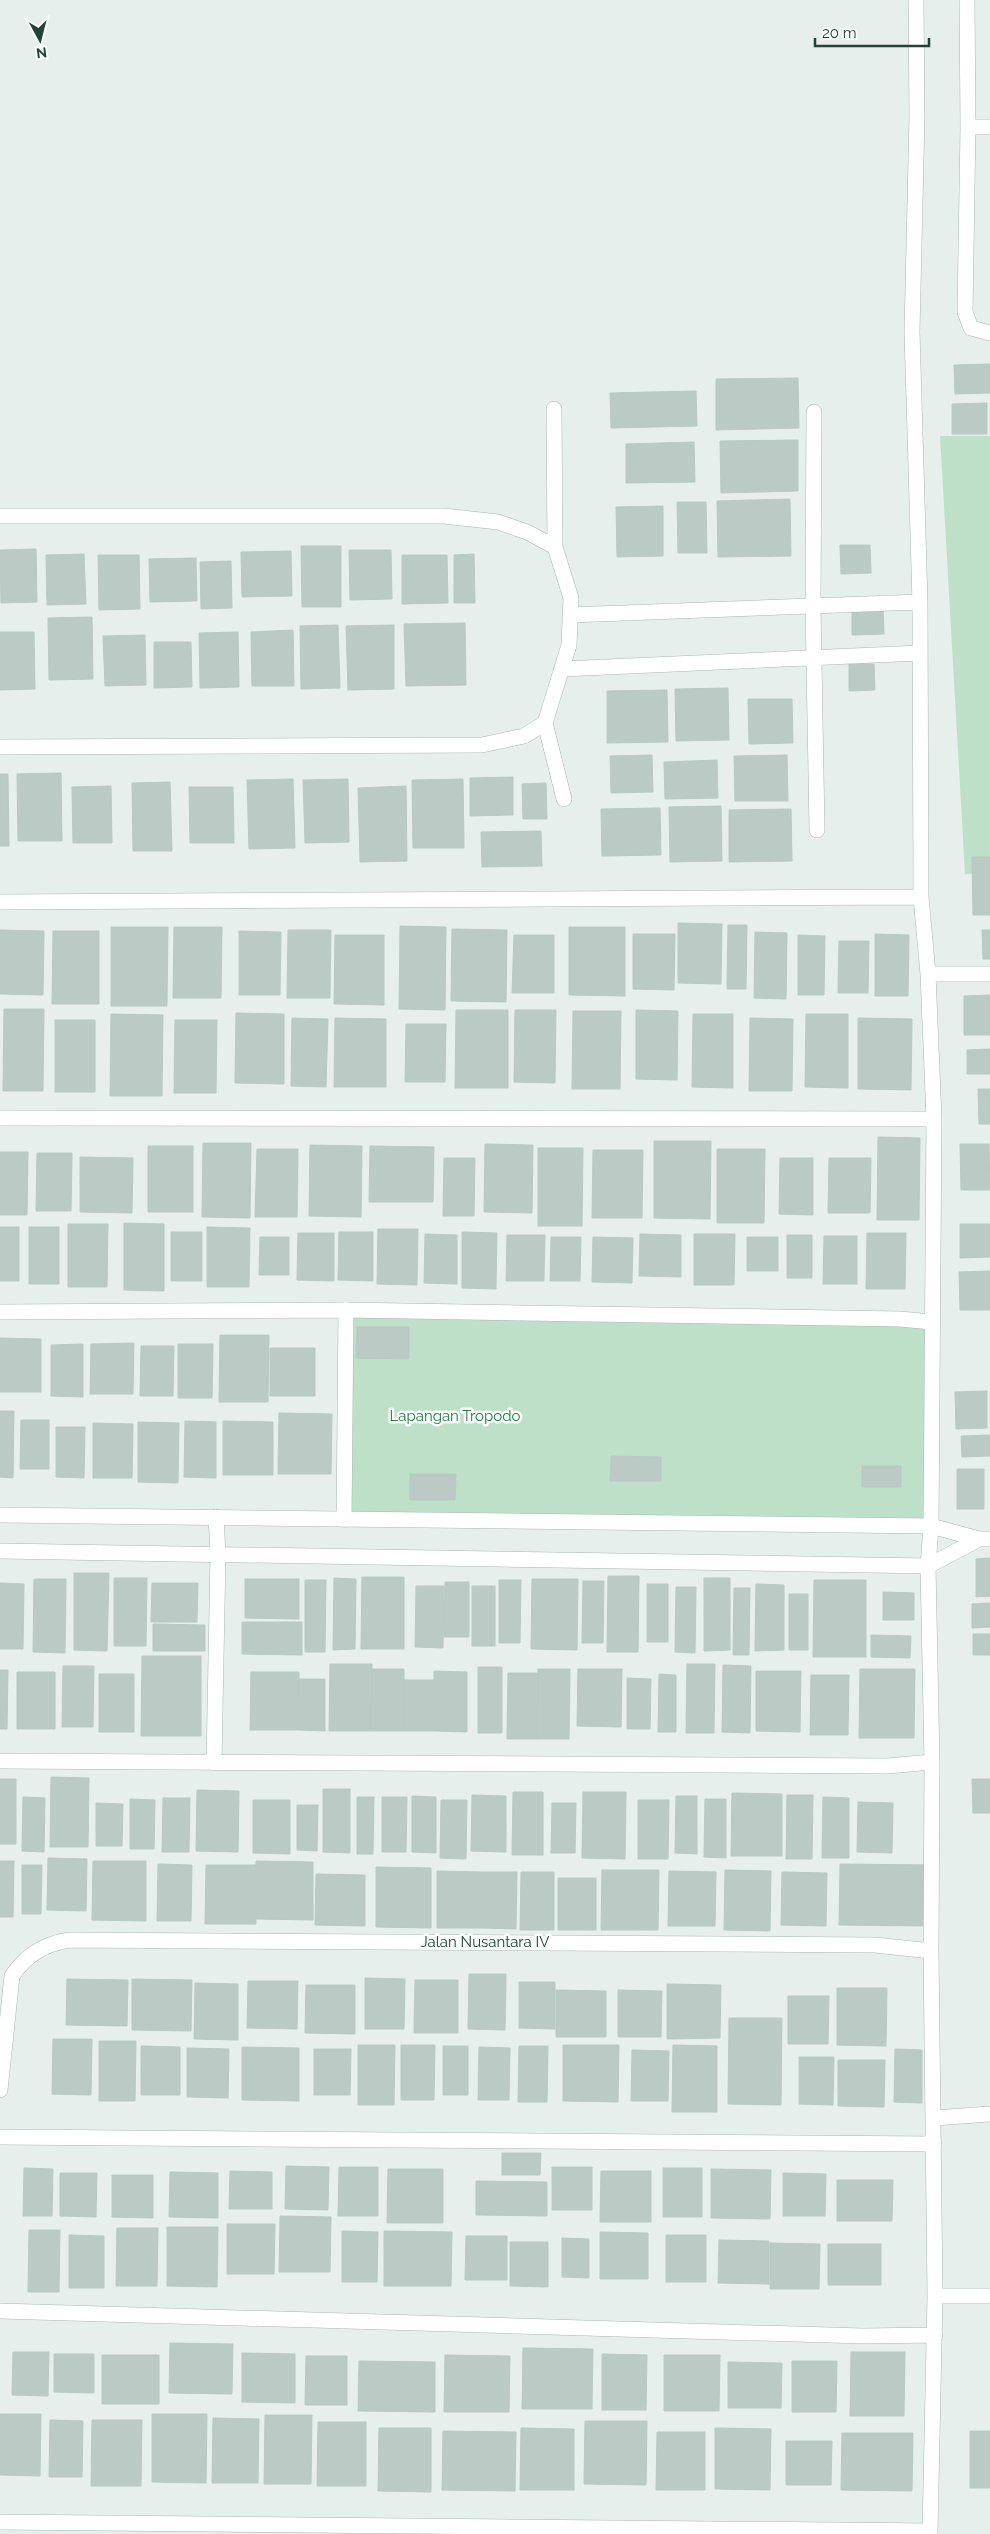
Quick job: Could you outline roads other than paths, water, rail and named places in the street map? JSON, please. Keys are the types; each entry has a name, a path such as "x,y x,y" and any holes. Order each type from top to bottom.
{"street":[{"path":"0,2522 930,2532 935,2296 931,1951 932,1762 928,1566 931,1526 934,1119 928,974 921,897 920,602 912,332 916,0"},
{"path":"967,0 968,127 965,312 971,328 983,332"},
{"path":"968,127 990,127"},
{"path":"554,409 555,547 571,598 569,645 545,724 564,800"},
{"path":"814,412 813,607 817,830"},
{"path":"0,516 444,516 498,522 527,532 555,547"},
{"path":"570,616 920,602"},
{"path":"562,669 920,653"},
{"path":"0,747 482,745 524,736 545,724"},
{"path":"0,902 921,897"},
{"path":"928,974 990,974"},
{"path":"0,1118 934,1119"},
{"path":"0,1312 346,1310 900,1319 932,1322"},
{"path":"344,1520 346,1310"},
{"path":"0,1515 931,1526 984,1539"},
{"path":"214,1763 218,1554 216,1517"},
{"path":"0,1552 928,1566 984,1539"},
{"path":"0,1761 887,1766 932,1762"},
{"name":"Jalan Nusantara IV","path":"5,1986 19,1966 39,1948 54,1942 69,1940 875,1945 931,1951"},
{"path":"0,2090 5,1986"},
{"path":"934,2118 990,2114"},
{"path":"0,2137 934,2144"},
{"path":"935,2296 990,2296"},
{"path":"0,2311 834,2335 935,2335"}],"park label":[{"name":"Lapangan Tropodo","path":"455,1416"}]}
